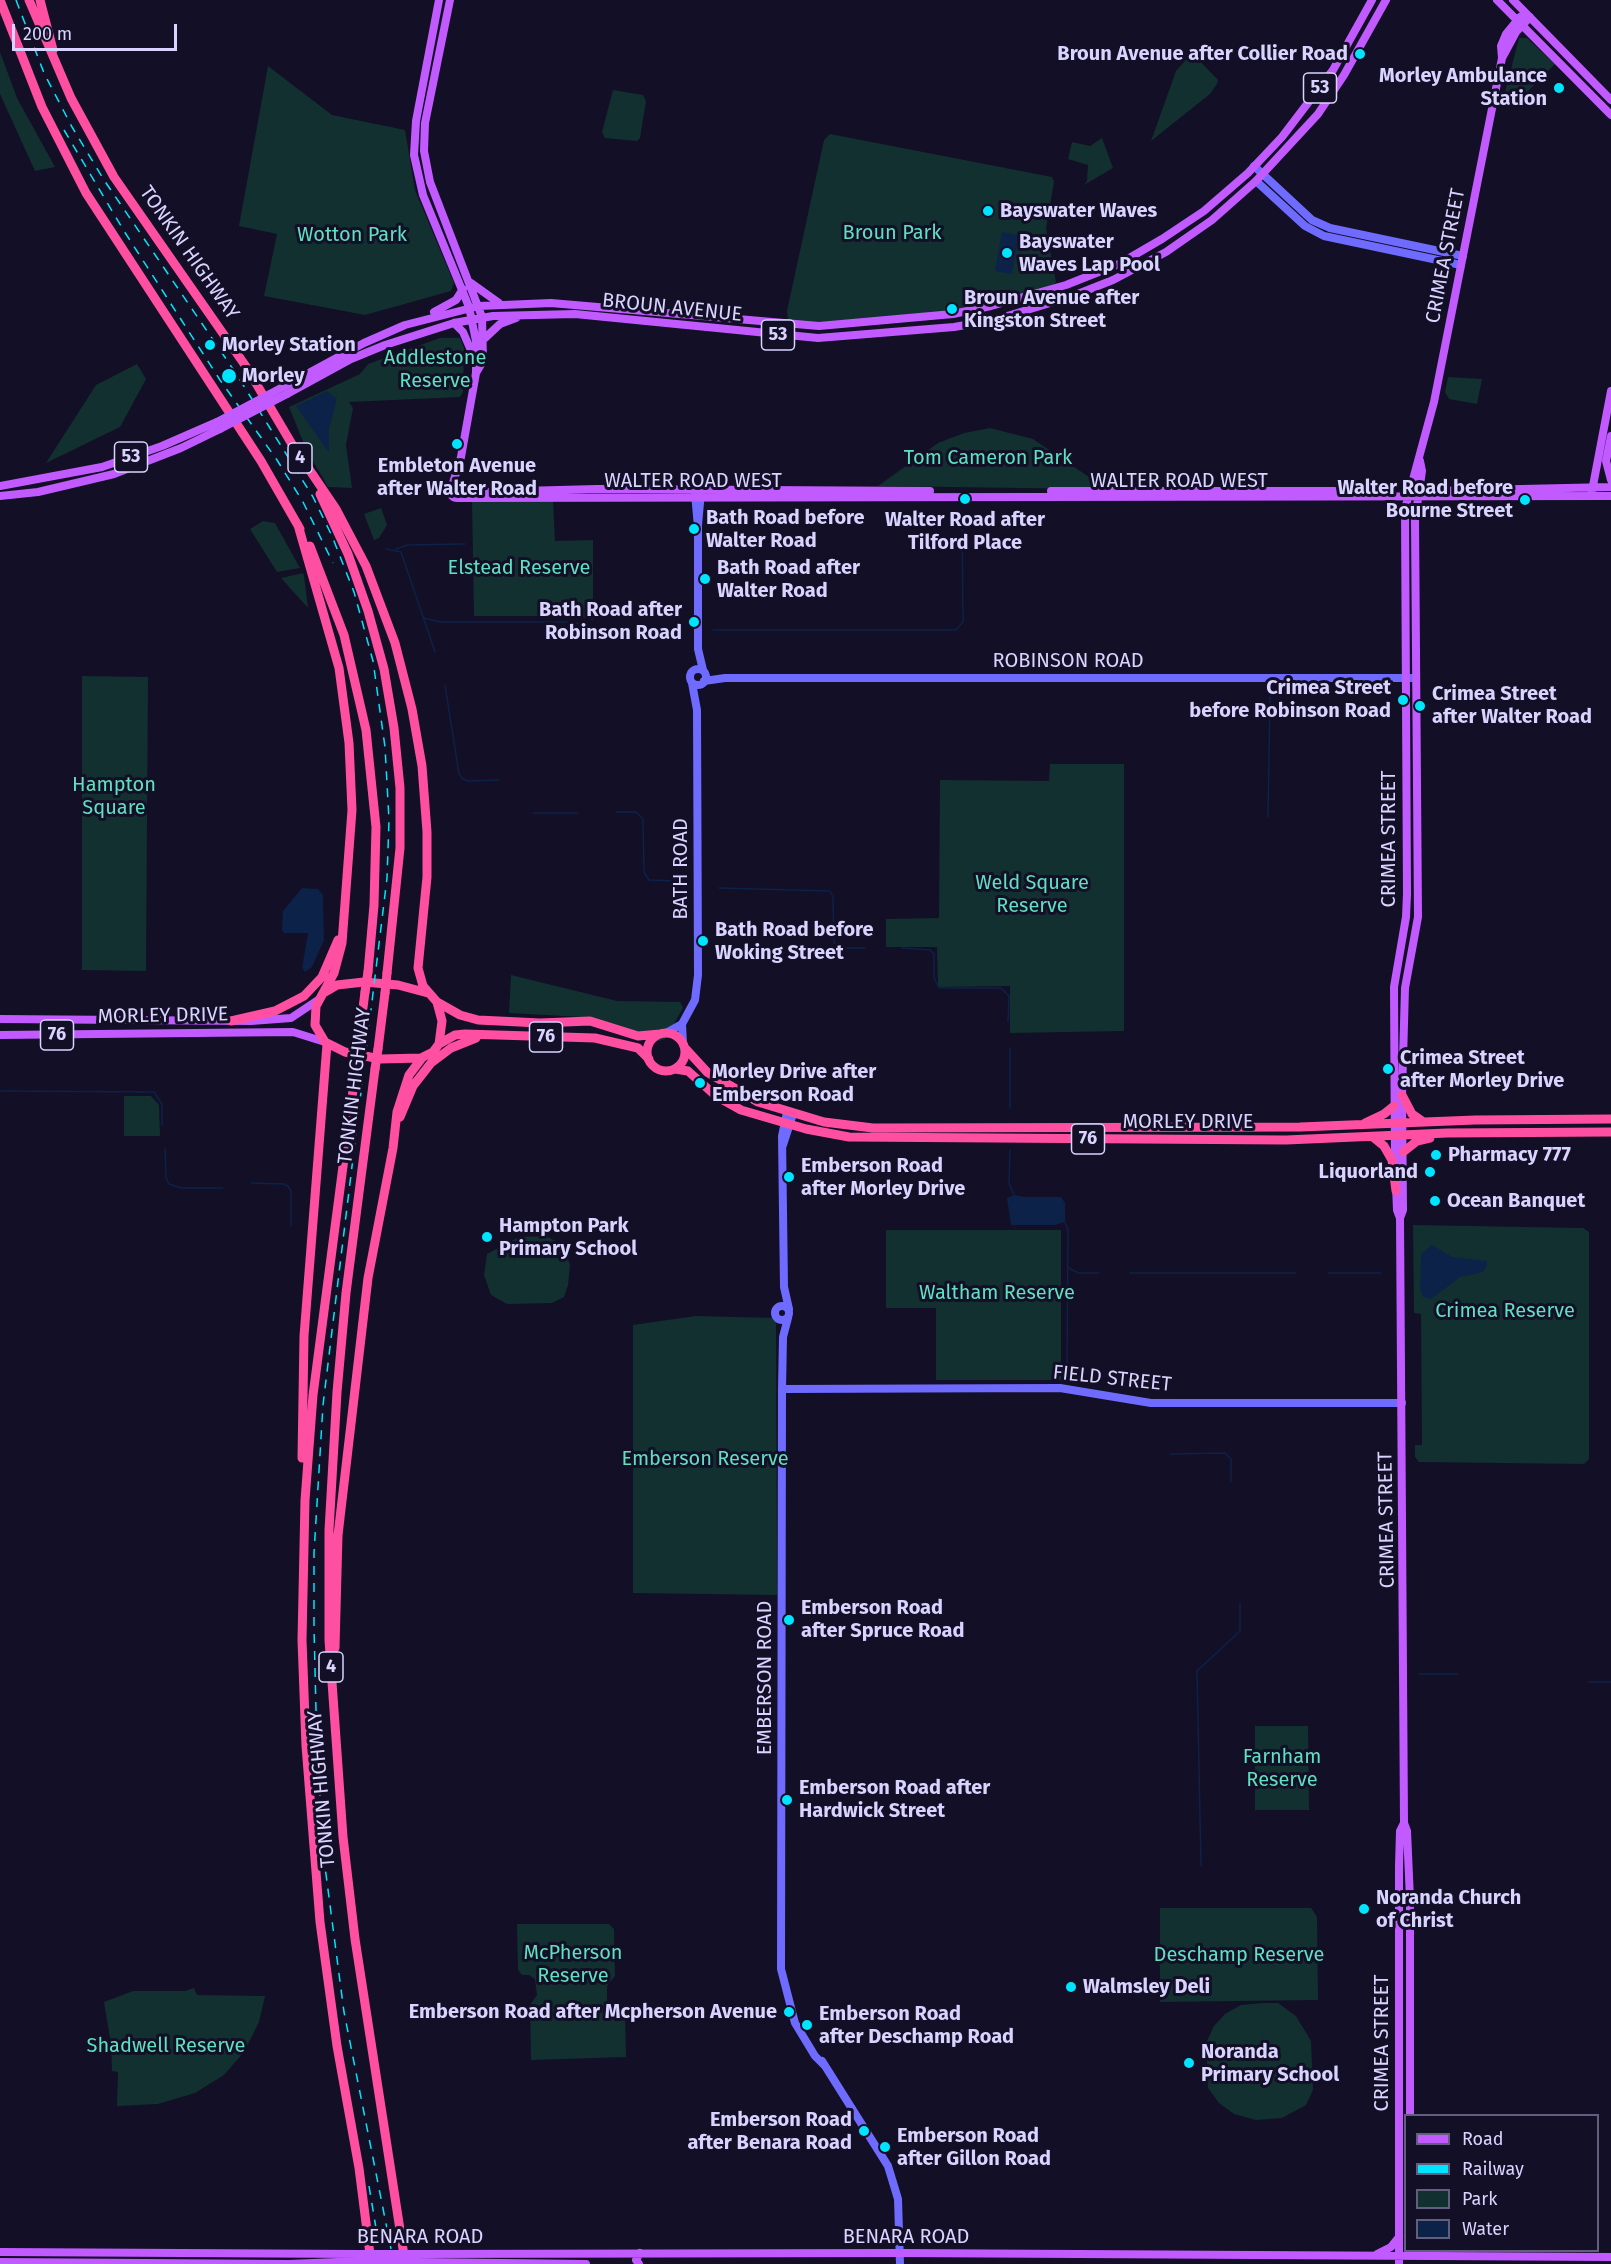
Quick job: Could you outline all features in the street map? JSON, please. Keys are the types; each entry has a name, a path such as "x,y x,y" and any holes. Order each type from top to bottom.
{"highway":[{"name":"TONKIN HIGHWAY","path":"0,0 42,107 80,184 261,461 298,525 332,598 349,654 366,730 376,827 374,905 356,1067 315,1371 303,1535 303,1687 317,1887 333,2015 359,2168 365,2260"},
{"name":"TONKIN HIGHWAY","path":"29,0 59,70 114,177 247,368 323,499 355,573 374,630 390,698 398,768 401,828 398,888 346,1293 337,1392 329,1530 329,1640 343,1838 355,1939 405,2264"},
{"path":"40,0 59,70"},
{"path":"294,447 336,509 366,566 395,643 412,709 422,766 427,832 426,877 418,968 421,981 429,994"},
{"path":"298,525 328,623 345,707 352,818 339,957 314,1012 314,1023 326,1043 304,1336 303,1535"},
{"path":"231,1021 287,1006 314,987 331,959 344,912"},
{"name":"76","path":"320,998 338,985 364,982 398,985 429,994 437,1002 460,1015 478,1020 540,1023 590,1021 638,1036 663,1034"},
{"path":"437,1002 442,1021 438,1044"},
{"path":"663,1034 678,1037 684,1046 683,1060 675,1069 657,1068 649,1059 648,1048 663,1034"},
{"name":"76","path":"326,1043 345,1052 374,1058 424,1057 438,1044 455,1035 607,1040 638,1048 649,1059"},
{"path":"395,1130 413,1086 435,1059 465,1041 500,1035"},
{"name":"MORLEY DRIVE","path":"684,1046 699,1066 743,1094 790,1113 833,1123 873,1128 1360,1125 1611,1119"},
{"path":"333,1716 340,1524 368,1278 397,1112 409,1075 424,1057"},
{"name":"MORLEY DRIVE","path":"675,1069 688,1071 729,1104 825,1134 873,1138 1286,1140 1444,1133 1611,1132"},
{"path":"1402,1095 1412,1114 1423,1122"},
{"path":"1360,1125 1384,1114 1394,1106"},
{"path":"1403,1152 1423,1138 1438,1137 1444,1133"},
{"path":"1373,1137 1384,1146 1392,1160 1396,1191"}],"main road":[{"path":"439,0 416,122 414,155 417,174 428,205 463,289 482,317 483,361 476,373"},
{"path":"437,10 448,0"},
{"path":"448,0 424,136 427,172 471,282 474,306 476,373 461,457 459,487"},
{"name":"BROUN AVENUE","path":"285,390 364,343 417,320 474,306 551,303 819,326 953,314 1066,285 1119,264 1204,211 1254,166 1282,137 1334,70 1372,0"},
{"name":"BROUN AVENUE","path":"0,496 38,492 114,474 181,448 285,390 351,359 385,345 454,323 482,317 575,314 818,338 954,327 994,320 1070,297 1113,280 1166,252 1212,220 1259,178 1318,114 1355,57 1386,0"},
{"path":"1497,0 1611,115"},
{"path":"1513,0 1611,100"},
{"name":"CRIMEA STREET","path":"1398,1123 1394,1106 1394,987 1406,917 1407,894 1405,509 1422,471 1420,460 1502,58 1501,46 1506,34 1528,15"},
{"path":"414,155 418,135 424,136"},
{"path":"428,205 437,201"},
{"path":"471,282 500,304"},
{"path":"417,320 456,300 463,289"},
{"path":"484,338 500,324 528,314"},
{"path":"454,323 467,338 476,361"},
{"path":"1596,492 1611,391"},
{"name":"BROUN AVENUE","path":"0,486 26,483 102,467 219,425"},
{"path":"1596,492 1611,436"},
{"path":"1606,461 1611,480"},
{"name":"WALTER ROAD WEST","path":"459,487 482,492 698,494 1596,492 1611,496"},
{"name":"WALTER ROAD WEST","path":"459,487 464,493 458,498 698,494"},
{"name":"WALTER ROAD WEST","path":"1596,492 1611,487"},
{"name":"CRIMEA STREET","path":"1410,2114 1410,1899 1407,1831 1404,1822 1400,1218 1396,1191 1405,988 1418,917 1413,494"},
{"name":"MORLEY DRIVE","path":"0,1019 231,1021 291,1018 320,998"},
{"name":"MORLEY DRIVE","path":"0,1035 286,1032 304,1034 326,1043"},
{"name":"CRIMEA STREET","path":"1398,1135 1403,1152 1403,1210 1400,1218"},
{"name":"CRIMEA STREET","path":"1399,2260 1399,1866 1400,1831 1404,1822"},
{"path":"1374,2256 1391,2247 1399,2236"},
{"name":"BENARA ROAD","path":"0,2252 201,2254 365,2260"},
{"path":"639,2264 636,2260 640,2253"},
{"name":"BENARA ROAD","path":"0,2262 289,2264 416,2258 640,2253 1374,2256 1399,2260 1426,2253 1611,2257"},
{"path":"150,2254 184,2259 186,2261 183,2263"},
{"name":"BENARA ROAD","path":"201,2254 217,2259 285,2258 289,2264"},
{"name":"BENARA ROAD","path":"416,2258 586,2264"}],"street":[{"path":"1254,166 1259,178 1305,226 1324,236 1461,265"},
{"path":"1259,178 1312,220 1330,228 1463,256"},
{"path":"692,683 689,676 693,670 698,649 698,494"},
{"path":"698,649 704,671 703,683"},
{"name":"ROBINSON ROAD","path":"693,670 704,671 719,678"},
{"name":"ROBINSON ROAD","path":"692,683 703,683 719,678 1416,678"},
{"name":"BATH ROAD","path":"684,1046 682,1024 695,1000 698,983 697,710 692,683"},
{"name":"BATH ROAD","path":"697,710 703,683"},
{"path":"663,1034 682,1024"},
{"name":"EMBERSON ROAD","path":"790,1113 783,1146 784,1287 788,1314 783,1337 782,1389 781,1969 795,2017 888,2166 898,2199 900,2264"},
{"name":"EMBERSON ROAD","path":"783,1337 775,1313 784,1287"},
{"path":"777,1308 783,1306 788,1314 778,1319"},
{"name":"FIELD STREET","path":"782,1389 1060,1388 1151,1403 1402,1403"}],"green space":[{"path":"1519,38 1527,38 1555,64 1520,99 1504,96"},
{"path":"0,52 17,98 55,167 35,171 0,94"},
{"path":"1192,53 1218,80 1217,84 1210,94 1151,141 1176,71"},
{"name":"Wotton Park","path":"268,66 332,115 405,130 415,190 454,283 451,291 365,315 264,296 277,234 239,226"},
{"path":"613,90 643,95 646,101 640,138 637,141 605,138 602,132"},
{"name":"Broun Park","path":"830,134 1052,177 1054,182 1046,228 1056,282 1052,287 984,305 941,312 814,323 788,320 787,311 824,140"},
{"path":"1102,138 1113,168 1084,185 1087,181 1088,165 1068,159 1072,142 1090,146"},
{"name":"Addlestone Reserve","path":"440,338 460,338 464,348 463,392 460,397 349,402 353,408 346,445 352,488 328,487 306,449 289,407 360,374 368,364"},
{"path":"137,364 146,379 120,427 46,463 96,385"},
{"path":"1448,377 1482,379 1477,404 1449,399 1445,392"},
{"name":"Tom Cameron Park","path":"990,428 1033,439 1092,479 1093,489 878,486 938,443 964,433"},
{"name":"Elstead Reserve","path":"472,499 553,499 555,541 593,540 593,620 578,616 474,616"},
{"path":"381,508 387,525 379,538 374,540 364,514"},
{"path":"263,521 275,523 300,568 277,572 250,529"},
{"path":"303,573 304,576 308,608 281,578"},
{"name":"Hampton Square","path":"82,676 148,677 146,971 82,970"},
{"name":"Weld Square Reserve","path":"1050,764 1124,764 1124,1031 1010,1033 1010,986 938,987 937,947 886,947 886,919 939,918 940,780 1049,781"},
{"path":"511,975 617,1001 680,1002 683,1008 665,1039 659,1041 582,1017 509,1013"},
{"path":"124,1096 151,1096 159,1105 160,1136 124,1136"},
{"name":"Crimea Reserve","path":"1413,1225 1583,1228 1589,1232 1589,1459 1584,1464 1419,1462 1415,1457 1415,1445 1422,1445 1421,1314 1414,1313"},
{"name":"Waltham Reserve","path":"886,1230 1061,1230 1061,1380 936,1380 936,1308 886,1308"},
{"path":"546,1236 563,1245 570,1265 564,1297 552,1303 507,1304 491,1295 484,1275 487,1254 519,1237"},
{"name":"Emberson Reserve","path":"696,1316 776,1318 777,1595 633,1593 633,1325"},
{"name":"Farnham Reserve","path":"1255,1726 1308,1726 1309,1810 1255,1810"},
{"name":"Deschamp Reserve","path":"1160,1908 1311,1908 1317,1917 1318,2000 1160,2002"},
{"name":"McPherson Reserve","path":"517,1924 609,1924 614,1929 615,1976 607,1986 607,2006 621,2006 625,2010 626,2057 531,2060 530,2005 537,1995 535,1979 529,1975 522,1975 518,1970"},
{"name":"Shadwell Reserve","path":"194,1988 197,1995 265,1996 259,2022 244,2052 224,2075 195,2093 158,2104 117,2106 118,2072 112,2071 111,2044 104,2002 133,1991 185,1991"},
{"path":"1278,2003 1296,2016 1311,2041 1313,2090 1306,2105 1282,2118 1256,2120 1234,2114 1219,2103 1208,2088 1206,2043 1214,2026 1225,2014 1241,2005"}],"water":[{"name":"Bayswater Waves Lap Pool","path":"1002,232 1019,235 1012,274 995,271"},
{"path":"327,391 337,399 329,428 329,453 296,406"},
{"path":"302,888 318,889 323,895 324,940 312,967 305,972 302,968 308,933 284,933 282,930 283,911"},
{"path":"1014,1195 1061,1197 1065,1203 1065,1222 1055,1225 1011,1225 1007,1198"},
{"path":"1432,1245 1452,1257 1487,1261 1487,1265 1483,1272 1460,1277 1431,1299 1423,1297 1420,1289 1421,1254"}],"waterway":[{"path":"713,630 956,630 963,622 962,512"},
{"path":"963,548 976,541 991,541"},
{"path":"396,549 407,545 465,544"},
{"path":"386,549 401,552 435,652"},
{"path":"424,618 440,622 573,622 599,630 621,632 678,630"},
{"path":"445,685 459,774 468,781 499,780"},
{"path":"1268,817 1270,696"},
{"path":"616,812 636,812 643,819 644,872 649,880 677,881"},
{"path":"533,813 578,813"},
{"path":"719,888 830,891 833,897 834,943 842,948 865,948"},
{"path":"902,948 930,950 934,954 934,978 939,988 1001,988 1009,996 1008,1021"},
{"path":"1010,1048 1010,1108"},
{"path":"0,1091 154,1092 162,1104 162,1125"},
{"path":"165,1148 166,1178 169,1184 181,1188 223,1188"},
{"path":"1010,1150 1009,1183 1014,1195"},
{"path":"251,1183 288,1186 291,1191 291,1226"},
{"path":"1065,1222 1068,1230 1067,1370"},
{"path":"1069,1268 1078,1273 1099,1273"},
{"path":"1130,1273 1296,1273"},
{"path":"1328,1273 1381,1273"},
{"path":"1170,1454 1225,1453 1231,1459 1231,1482"},
{"path":"1201,1866 1197,1671 1240,1631 1240,1603"},
{"path":"1419,1674 1458,1674"},
{"path":"1588,1682 1611,1682"}],"railway":[{"path":"16,0 44,73 72,127 104,180 235,372 313,497 332,536 354,592 373,661 385,747 389,820 387,878 323,1405 314,1553 314,1629 317,1749 324,1859 344,2012 394,2264"},
{"path":"64,130 124,231 220,380 277,460 303,502 333,563"},
{"path":"369,2186 382,2264"}],"place":[{"name":"Broun Avenue after Collier Road","path":"1360,54"},
{"name":"Morley Ambulance Station","path":"1559,88"},
{"name":"Bayswater Waves","path":"988,211"},
{"name":"Bayswater Waves Lap Pool","path":"1007,253"},
{"name":"Broun Avenue after Kingston Street","path":"952,309"},
{"name":"Morley Station","path":"210,345"},
{"name":"Morley","path":"229,376"},
{"name":"Embleton Avenue after Walter Road","path":"457,444"},
{"name":"Walter Road after Tilford Place","path":"965,499"},
{"name":"Walter Road before Bourne Street","path":"1525,500"},
{"name":"Bath Road before Walter Road","path":"694,529"},
{"name":"Bath Road after Walter Road","path":"705,579"},
{"name":"Bath Road after Robinson Road","path":"694,622"},
{"name":"Crimea Street before Robinson Road","path":"1403,700"},
{"name":"Crimea Street after Walter Road","path":"1420,706"},
{"name":"Bath Road before Woking Street","path":"703,941"},
{"name":"Crimea Street after Morley Drive","path":"1388,1069"},
{"name":"Morley Drive after Emberson Road","path":"700,1083"},
{"name":"Pharmacy 777","path":"1436,1155"},
{"name":"Liquorland","path":"1430,1172"},
{"name":"Emberson Road after Morley Drive","path":"789,1177"},
{"name":"Ocean Banquet","path":"1435,1201"},
{"name":"Hampton Park Primary School","path":"487,1237"},
{"name":"Emberson Road after Spruce Road","path":"789,1620"},
{"name":"Emberson Road after Hardwick Street","path":"787,1800"},
{"name":"Noranda Church of Christ","path":"1364,1909"},
{"name":"Walmsley Deli","path":"1071,1987"},
{"name":"Emberson Road after Mcpherson Avenue","path":"789,2012"},
{"name":"Emberson Road after Deschamp Road","path":"807,2025"},
{"name":"Noranda Primary School","path":"1189,2063"},
{"name":"Emberson Road after Benara Road","path":"864,2131"},
{"name":"Emberson Road after Gillon Road","path":"885,2147"}]}
